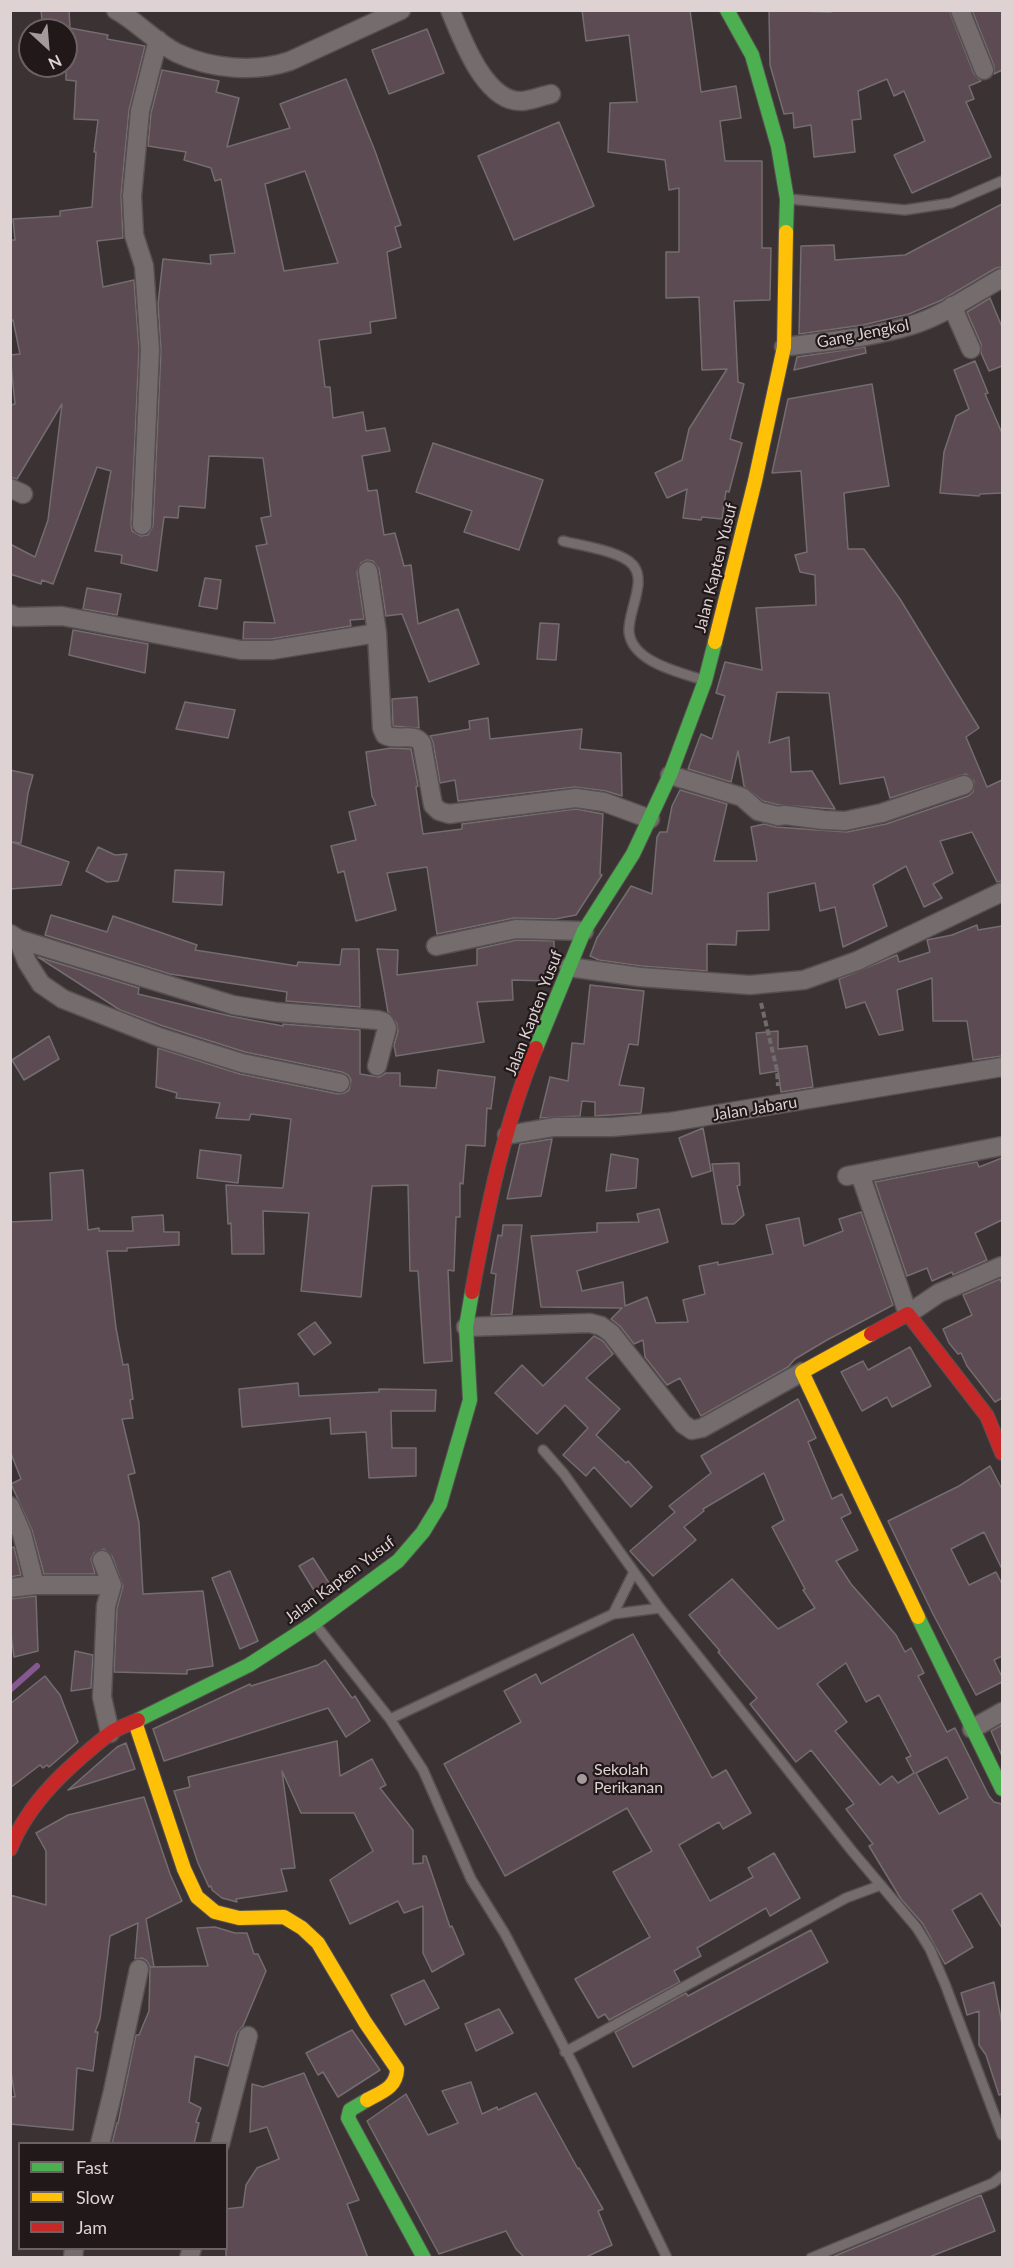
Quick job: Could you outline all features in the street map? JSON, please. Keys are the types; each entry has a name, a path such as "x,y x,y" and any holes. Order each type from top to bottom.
{"main road":[{"name":"Jalan Kapten Yusuf","path":"10,1849 15,1834 36,1802 64,1773 110,1733 249,1665 314,1623 398,1560 423,1532 440,1504 470,1400 466,1327 484,1229 507,1135 532,1057 584,931 633,854 650,819 670,775 705,681 755,481 784,347 787,199 778,146 752,55 727,10"},
{"path":"1002,1453 987,1416 908,1314 802,1372 1002,1789"},
{"path":"135,1722 184,1869 197,1897 215,1912 239,1918 284,1917 302,1928 318,1942 397,2069 397,2077 393,2085 350,2110 348,2118 424,2258"}],"street":[{"path":"116,10 177,53 202,61 251,68 273,67 290,61 401,10"},
{"path":"450,10 474,64 504,97 521,101 551,94"},
{"path":"960,10 984,70"},
{"path":"142,525 150,350 144,267 134,235 132,196 140,111 158,40"},
{"name":"Gang Jengkol","path":"784,347 877,334 911,325 952,306 1002,278"},
{"path":"952,306 971,349"},
{"path":"368,571 377,633 382,728 385,735 392,739 414,737 419,739 422,744 433,805 439,811 449,814 576,798 591,799 650,819"},
{"path":"12,620 62,616 257,651 377,633"},
{"path":"670,775 741,797 758,811 778,816 845,821 882,813 964,785"},
{"path":"569,967 640,977 757,984 804,980 857,961 1002,892"},
{"path":"436,946 516,929 584,931"},
{"path":"14,936 233,1005 276,1012 384,1022 387,1028 377,1066"},
{"path":"14,936 41,984 63,999 159,1037 242,1063 340,1083"},
{"name":"Jalan Jabaru","path":"507,1135 554,1127 642,1126 1002,1067"},
{"path":"1002,1146 854,1175 908,1314 939,1293 1002,1266"},
{"path":"466,1327 590,1323 602,1326 611,1333 683,1424 692,1430 702,1428 802,1372"},
{"path":"10,1506 22,1534 35,1585"},
{"path":"102,1560 112,1585 106,1606 102,1697 110,1733"},
{"path":"10,1588 35,1585 112,1585"},
{"path":"972,1729 1002,1712"},
{"path":"100,2142 139,1969"},
{"path":"221,2142 248,2036"}],"lane":[{"path":"787,199 905,210 951,203 1002,181"},
{"path":"563,541 621,557 634,566 639,581 629,631 632,645 641,654 664,667 705,681"},
{"path":"543,1450 564,1474 660,1608 881,1885 907,1914 930,1949 1002,2135"},
{"path":"613,1614 634,1572"},
{"path":"390,1719 613,1614 660,1608"},
{"path":"314,1623 390,1719 423,1770 471,1879 505,1934 667,2258"},
{"path":"565,2052 846,1898 881,1885"},
{"path":"811,2258 993,2183 1002,2176"}],"path":[{"path":"757,984 777,1070 780,1105"}],"building":[{"path":"41,10 69,10 69,18 42,18"},
{"path":"582,10 690,10 701,92 736,86 741,118 720,121 725,161 762,161 762,248 771,248 770,300 734,301 738,382 744,384 730,439 742,443 729,492 726,491 722,519 683,518 687,489 667,498 655,473 682,460 689,429 727,369 702,370 699,297 666,298 666,252 679,252 679,188 669,190 665,160 608,152 610,103 637,102 629,35 586,41"},
{"path":"769,10 831,12 831,10 949,10 974,74 981,81 969,86 974,99 966,102 991,157 912,193 894,155 925,141 904,91 894,96 887,79 858,91 861,119 852,120 855,152 814,157 811,125 794,128 793,113 784,114 770,65"},
{"path":"972,10 1002,10 1002,70 994,74 994,66"},
{"path":"78,29 108,35 107,39 145,46 129,110 121,195 123,238 97,241 103,287 134,280 139,350 131,524 132,531 141,536 148,535 153,526 161,351 158,304 163,259 211,264 210,255 235,253 221,179 215,181 211,168 184,160 186,152 148,146 151,113 162,70 219,81 216,92 239,98 227,147 290,128 280,104 346,79 401,225 395,227 401,247 387,252 396,318 370,322 371,333 319,340 325,387 330,387 333,418 363,412 366,431 385,428 390,451 362,456 368,491 377,490 384,535 395,533 404,566 411,565 418,624 458,609 479,664 429,682 402,614 386,616 379,569 373,561 367,560 361,563 357,572 364,619 350,620 351,626 271,639 243,639 244,622 275,623 256,546 267,544 261,518 271,516 263,458 209,456 205,508 179,506 178,518 164,517 157,571 121,563 122,555 95,551 111,471 97,467 53,584 42,580 41,584 10,574 10,544 35,557 48,520 62,404 17,479 10,477 10,405 15,404 10,355 20,354 13,320 10,321 10,240 15,240 13,219 60,216 60,211 92,207 98,120 74,119 76,81 66,80 66,78 78,78","holes":["305,171 338,263 284,271 265,184"]},
{"path":"427,29 444,73 389,94 372,50"},
{"path":"559,122 594,206 514,240 478,156"},
{"path":"1002,204 1002,267 996,268 942,300 909,314 863,325 799,334 801,246 834,245 835,260 905,255"},
{"path":"990,298 1002,327 1002,366 989,371 981,353 981,344 967,312"},
{"path":"865,347 866,353 794,370 797,357"},
{"path":"975,361 988,393 985,394 1002,433 1002,493 980,494 979,496 940,493 944,452 956,416 969,409 954,370"},
{"path":"872,384 889,486 844,493 848,549 864,549 900,599 979,728 966,737 987,787 1002,780 1002,881 997,882 972,832 940,841 953,873 933,884 942,898 924,907 906,866 873,885 887,926 843,947 835,907 820,911 815,883 768,893 769,930 737,931 736,945 707,944 707,971 641,966 599,960 590,956 597,938 631,886 652,894 657,837 660,832 667,832 672,806 680,790 727,804 714,861 757,861 751,827 764,824 776,827 847,832 886,824 968,796 973,792 974,781 966,774 890,798 884,777 840,784 829,693 777,692 769,743 789,737 791,772 812,771 835,809 779,805 763,801 744,786 738,751 731,782 688,769 701,734 712,739 725,696 716,693 725,662 762,670 756,608 816,605 815,575 800,572 795,555 807,552 801,471 772,473 788,399"},
{"path":"433,443 543,480 519,550 464,532 472,511 416,492"},
{"path":"205,578 221,580 217,609 199,606"},
{"path":"87,588 121,594 117,615 83,609"},
{"path":"540,623 559,624 556,660 537,659"},
{"path":"73,630 148,644 145,673 69,655"},
{"path":"417,697 419,728 393,726 392,699"},
{"path":"185,702 235,710 228,738 176,729"},
{"path":"488,718 490,739 582,729 580,749 621,753 622,796 606,791 575,787 458,801 455,780 440,783 430,736 470,729 469,721"},
{"path":"391,748 411,749 423,834 462,829 462,824 576,809 603,814 600,874 602,875 576,915 555,919 514,918 437,934 427,867 387,873 396,910 356,921 344,871 338,873 331,846 356,840 349,812 376,805 372,796 366,752"},
{"path":"10,770 33,775 21,843 12,842 69,862 61,885 10,889"},
{"path":"98,847 115,855 127,854 118,881 107,882 86,871"},
{"path":"175,870 224,872 222,905 173,902"},
{"path":"51,915 107,932 113,916 197,945 195,950 297,966 298,962 340,965 342,949 359,949 360,1007 286,1001 287,992 170,974 45,935"},
{"path":"977,925 978,930 1002,926 1002,1056 973,1060 967,1021 933,1021 932,978 897,990 903,1030 879,1035 865,1002 846,1008 839,979 897,955 899,962 930,952 927,940 952,935"},
{"path":"517,940 554,941 554,965 547,981 512,980 513,1000 477,1002 484,1042 396,1056 394,1045 398,1031 397,1024 388,1012 377,949 398,950 397,975 477,965 477,949"},
{"path":"38,957 139,988 138,994 230,1016 283,1026 283,1024 360,1030 360,1074 379,1077 386,1073 400,1073 400,1086 436,1088 438,1070 495,1077 491,1109 487,1108 485,1146 466,1145 463,1184 460,1183 460,1217 456,1217 454,1271 448,1270 452,1361 424,1363 418,1271 410,1271 408,1185 372,1186 361,1297 301,1291 309,1213 263,1211 264,1254 232,1254 231,1223 228,1224 226,1185 283,1188 291,1119 251,1114 249,1120 216,1118 220,1103 176,1098 177,1093 156,1087 158,1048 240,1074 338,1094 349,1090 351,1080 348,1075 245,1052 120,1010"},
{"path":"590,985 644,991 638,1045 629,1044 619,1085 644,1088 641,1113 595,1116 595,1102 582,1101 580,1116 540,1118 550,1077 568,1081 572,1043 584,1044"},
{"path":"778,1031 778,1049 807,1046 813,1087 781,1092 778,1071 760,1074 756,1033"},
{"path":"49,1036 59,1059 24,1080 12,1060"},
{"path":"703,1128 711,1171 692,1177 679,1138"},
{"path":"552,1139 541,1196 507,1199 520,1144"},
{"path":"200,1150 241,1155 238,1183 197,1178"},
{"path":"611,1154 638,1159 636,1188 606,1191"},
{"path":"1002,1158 1002,1220 975,1233 987,1260 953,1275 952,1272 932,1281 927,1268 907,1276 875,1182 977,1162 979,1167"},
{"path":"739,1163 740,1185 737,1186 744,1215 734,1224 722,1224 712,1164"},
{"path":"83,1170 88,1230 99,1228 99,1231 133,1231 132,1217 163,1215 164,1232 179,1232 179,1245 107,1251 116,1328 123,1365 128,1364 133,1399 130,1400 133,1418 122,1419 135,1473 128,1475 139,1523 143,1594 203,1591 213,1666 187,1670 187,1674 114,1672 117,1608 123,1586 112,1556 104,1549 94,1553 91,1559 95,1574 44,1574 32,1530 11,1484 21,1479 10,1451 10,1222 52,1220 50,1173"},
{"path":"659,1209 668,1242 577,1271 582,1291 623,1282 625,1306 647,1297 656,1323 688,1322 683,1300 705,1294 699,1266 718,1262 718,1265 773,1254 766,1225 799,1218 804,1246 843,1231 839,1219 861,1212 893,1305 827,1340 795,1359 788,1367 701,1416 680,1378 667,1385 645,1357 643,1340 634,1344 620,1326 611,1319 622,1308 541,1307 531,1236 597,1232 597,1223 639,1222 637,1214"},
{"path":"503,1225 522,1225 512,1314 491,1315 496,1274 491,1273 498,1235 502,1236"},
{"path":"1000,1279 1002,1284 1002,1398 995,1402 967,1366 961,1353 958,1354 949,1343 943,1329 972,1315 963,1295"},
{"path":"315,1322 331,1343 314,1355 298,1334"},
{"path":"594,1336 603,1341 613,1354 586,1378 620,1409 596,1435 626,1463 628,1461 652,1487 631,1507 594,1467 586,1476 563,1455 588,1428 565,1405 537,1434 495,1393 522,1365 543,1386"},
{"path":"910,1347 931,1386 892,1407 887,1397 862,1411 841,1372 863,1361 868,1370"},
{"path":"298,1383 299,1396 379,1392 379,1389 436,1390 435,1411 391,1411 392,1448 416,1448 416,1476 369,1478 366,1432 331,1434 330,1418 242,1427 239,1389"},
{"path":"798,1399 816,1438 808,1442 832,1499 842,1494 851,1513 841,1518 858,1550 836,1561 851,1584 896,1635 905,1652 911,1648 924,1673 918,1676 947,1732 955,1728 989,1796 994,1802 1002,1804 1002,1928 981,1893 952,1910 973,1947 945,1964 923,1924 901,1899 869,1846 873,1844 846,1809 854,1804 811,1750 796,1762 750,1704 757,1698 689,1615 732,1579 778,1629 815,1608 803,1590 805,1589 772,1527 784,1520 764,1473 703,1509 704,1511 684,1527 696,1540 653,1576 630,1551 675,1512 669,1506 711,1473 701,1456","holes":["846,1663 866,1702 879,1695 911,1756 906,1758 914,1773 898,1783 892,1776 880,1785 835,1731 847,1722 817,1684","947,1757 968,1798 939,1814 916,1773"]},
{"path":"990,1466 1002,1489 1002,1569 984,1532 951,1549 969,1585 996,1572 1002,1584 1002,1656 994,1660 1002,1682 976,1695 933,1614 888,1521 959,1486"},
{"path":"14,1547 21,1575 10,1577 10,1548"},
{"path":"313,1558 329,1583 315,1592 299,1566"},
{"path":"230,1571 258,1641 240,1649 212,1578"},
{"path":"36,1596 38,1651 14,1657 10,1627 10,1599"},
{"path":"633,1634 712,1778 726,1770 751,1813 723,1829 719,1822 679,1845 710,1901 753,1877 748,1868 774,1853 800,1898 770,1916 766,1908 697,1948 701,1956 674,1971 680,1982 609,2020 605,2014 598,2018 575,1979 650,1937 613,1872 652,1851 627,1808 505,1876 444,1764 521,1722 504,1691 536,1674 541,1684"},
{"path":"75,1651 93,1655 91,1688 71,1691"},
{"path":"325,1660 352,1698 355,1696 370,1721 346,1737 328,1708 164,1761 153,1729 250,1684 251,1686 318,1665"},
{"path":"45,1676 60,1695 78,1742 49,1767 47,1765 43,1768 40,1765 10,1788 10,1704"},
{"path":"1002,1725 1002,1756 991,1731"},
{"path":"337,1741 340,1776 372,1759 386,1785 380,1788 413,1830 413,1864 423,1863 423,1856 426,1856 450,1927 452,1926 464,1954 432,1972 423,1953 423,1906 404,1913 398,1901 350,1924 330,1880 373,1851 354,1813 301,1813 282,1771 295,1868 281,1869 287,1891 236,1899 237,1902 222,1898 212,1890 211,1886 209,1887 198,1863 174,1791 190,1787 188,1777"},
{"path":"126,1743 135,1769 68,1790 117,1747"},
{"path":"144,1797 170,1874 182,1901 146,1919 154,1967 150,1967 142,1958 135,1959 138,1923 110,1936 100,2019 95,2032 98,2032 93,2071 77,2068 73,2130 10,2124 10,2096 15,2097 10,2066 10,1895 46,1905 46,1851 36,1833 68,1815"},
{"path":"215,1927 235,1933 247,1933 254,1954 258,1954 266,1971 243,2026 237,2033 228,2066 195,2056 189,2102 201,2108 196,2122 199,2123 194,2142 112,2142 136,2035 139,2035 149,2011 150,1967 208,1966 197,1928"},
{"path":"811,1930 828,1962 633,2067 615,2032 686,1993 688,1996"},
{"path":"424,1980 439,2008 405,2025 391,1995"},
{"path":"994,1982 1002,2024 1002,2094 999,2095 986,2055 979,2045 979,2011 967,2015 961,1993"},
{"path":"499,2009 513,2033 476,2051 465,2024"},
{"path":"352,2030 380,2070 338,2097 323,2072 318,2075 306,2053"},
{"path":"304,2073 359,2200 347,2204 368,2258 226,2258 228,2209 243,2207 246,2185 257,2168 279,2159 267,2127 250,2132 252,2084 263,2087"},
{"path":"471,2082 482,2114 497,2107 498,2110 536,2093 603,2209 598,2211 612,2245 584,2258 525,2258 516,2249 506,2231 439,2254 367,2121 406,2094 428,2135 458,2123 442,2091"},
{"path":"981,2195 995,2231 927,2258 830,2258"}],"waterway":[{"path":"10,1690 37,1666"}],"traffic: fast":[{"path":"727,10 752,55 778,146 787,199 786,232"},
{"path":"536,1048 584,931 633,854 670,775 705,681 715,642"},
{"path":"138,1720 249,1665 314,1623 398,1561 423,1532 440,1504 470,1400 466,1327 472,1292"},
{"path":"918,1617 1002,1789"},
{"path":"367,2100 350,2110 348,2118 424,2258"}],"traffic: slow":[{"path":"715,642 755,481 784,347 786,232"},
{"path":"871,1334 802,1372 918,1617"},
{"path":"135,1722 184,1869 197,1897 215,1912 239,1918 284,1917 302,1928 318,1943 365,2022 397,2069 391,2085 367,2100"}],"traffic: jam":[{"path":"472,1292 490,1199 506,1137 536,1048"},
{"path":"871,1334 908,1314 987,1416 1002,1453"},
{"path":"10,1849 28,1815 65,1772 109,1734 138,1720"}],"place":[{"name":"Sekolah Perikanan","path":"582,1779"}]}
